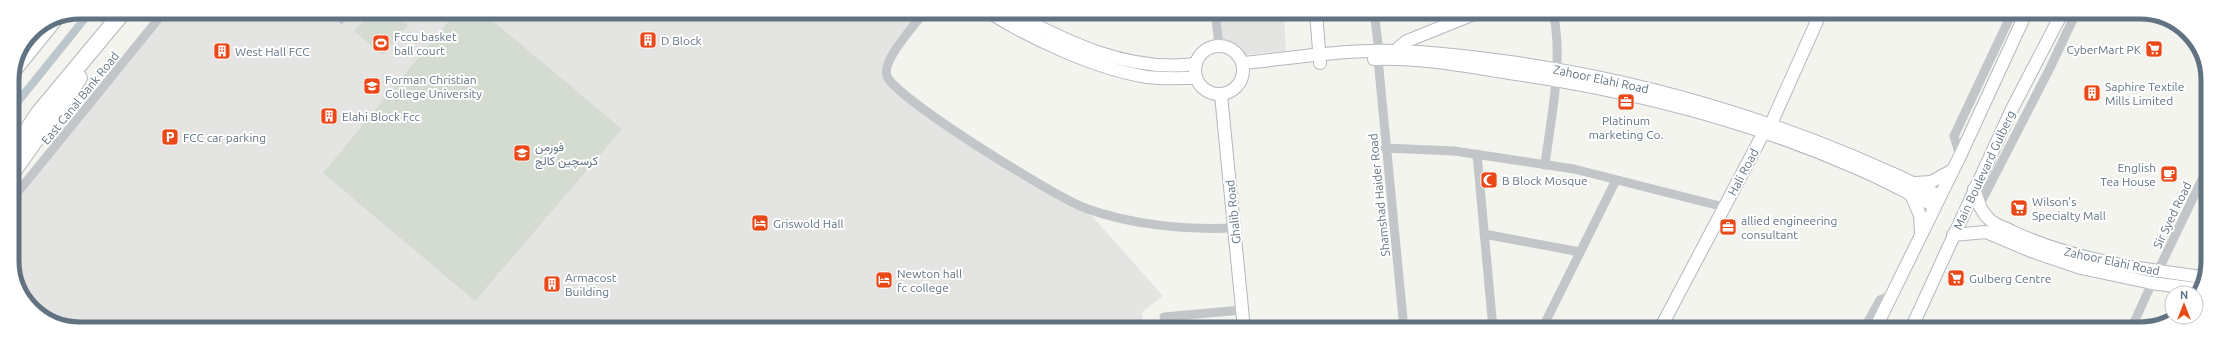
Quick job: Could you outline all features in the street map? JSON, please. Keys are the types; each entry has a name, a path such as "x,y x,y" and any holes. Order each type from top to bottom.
{"highway":[{"path":"19,143 39,113 117,19"},
{"path":"24,57 47,29"},
{"path":"19,163 70,92 108,30"}],"main road":[{"path":"1000,19 1052,45 1099,64 1146,76 1196,78"},
{"path":"1024,19 1060,37 1121,59 1160,66 1196,64"},
{"path":"1317,19 1320,59"},
{"path":"1399,51 1401,45 1407,41 1462,19"},
{"name":"Hali Road","path":"1664,322 1724,207 1768,128 1818,19"},
{"path":"1878,322 1960,156 2023,19"},
{"path":"2040,57 2054,19"},
{"name":"Main Boulevard Gulberg","path":"1914,322 2012,109 2059,19"},
{"path":"1218,45 1234,50 1244,67 1240,84 1228,93 1221,94 1205,90 1196,78 1196,64 1204,51 1218,45"},
{"name":"Zahoor Elahi Road","path":"1244,67 1320,59 1379,55 1399,51 1448,54 1666,92 1768,128 1859,169 1911,195 1937,201"},
{"name":"Zahoor Elahi Road","path":"1379,55 1420,61 1556,74"},
{"name":"Ghalib Road","path":"1221,94 1243,322"},
{"name":"Zahoor Elahi Road","path":"1768,128 1797,133 1914,183 1937,201"},
{"path":"1914,183 1931,182 1953,170"},
{"name":"Zahoor Elahi Road","path":"1974,189 1979,206 1990,221 2048,245 2110,263 2199,276"},
{"path":"1911,195 1920,215 1921,235"},
{"name":"Zahoor Elahi Road","path":"1953,235 1986,232 2031,251 2081,268 2167,285"}],"street":[{"name":"East Canal Bank Road","path":"19,191 158,19"},
{"path":"919,19 892,54 887,76 893,85 921,109 1021,173 1085,208 1141,223 1200,230 1234,228"},
{"path":"1216,19 1218,45"},
{"name":"Shamshad Haider Road","path":"1375,19 1403,322"},
{"path":"1545,165 1556,74 1557,45 1554,19"},
{"path":"1960,156 1954,136 2009,19"},
{"path":"1979,206 2050,68 2073,19"},
{"path":"1386,148 1454,151 1574,169 1724,207"},
{"path":"1477,154 1492,322"},
{"path":"1545,322 1616,180"},
{"name":"Sir Syed Road","path":"2158,271 2201,181"},
{"path":"1484,234 1580,252"},
{"path":"2134,322 2152,283"},
{"path":"1868,322 1880,300 1891,296"},
{"path":"1164,317 1242,310"},
{"path":"1917,322 1918,313"}],"shaded area":[{"name":"فورمن کرسچین کالج","path":"159,19 920,19 892,54 887,76 921,109 1085,208 1163,296 1142,312 1143,322 80,322 64,320 53,316 40,307 27,292 22,281 19,261 19,191"},
{"name":"Fccu basket ball court","path":"365,19 401,19 408,25 383,55 354,31"},
{"path":"450,19 490,19 622,129 475,301 323,173"},
{"path":"1220,19 1284,19 1286,51 1244,55 1222,40"}],"water":[{"path":"336,19 346,19 342,24"}],"waterway":[{"path":"19,100 84,19"}],"place":[{"name":"D Block","path":"648,40"},
{"name":"Fccu basket ball court","path":"381,43"},
{"name":"CyberMart PK","path":"2154,49"},
{"name":"West Hall FCC","path":"222,51"},
{"name":"Forman Christian College University","path":"372,86"},
{"name":"Saphire Textile Mills Limited","path":"2092,93"},
{"name":"Platinum marketing Co.","path":"1626,102"},
{"name":"Elahi Block Fcc","path":"329,116"},
{"name":"FCC car parking","path":"170,137"},
{"name":"فورمن کرسچین کالج","path":"522,153"},
{"name":"English Tea House","path":"2169,174"},
{"name":"B Block Mosque","path":"1489,180"},
{"name":"Wilson's Specialty Mall","path":"2019,208"},
{"name":"Griswold Hall","path":"760,223"},
{"name":"allied engineering consultant","path":"1728,227"},
{"name":"Gulberg Centre","path":"1956,278"},
{"name":"Newton hall fc college","path":"884,280"},
{"name":"Armacost Building","path":"552,284"}]}
